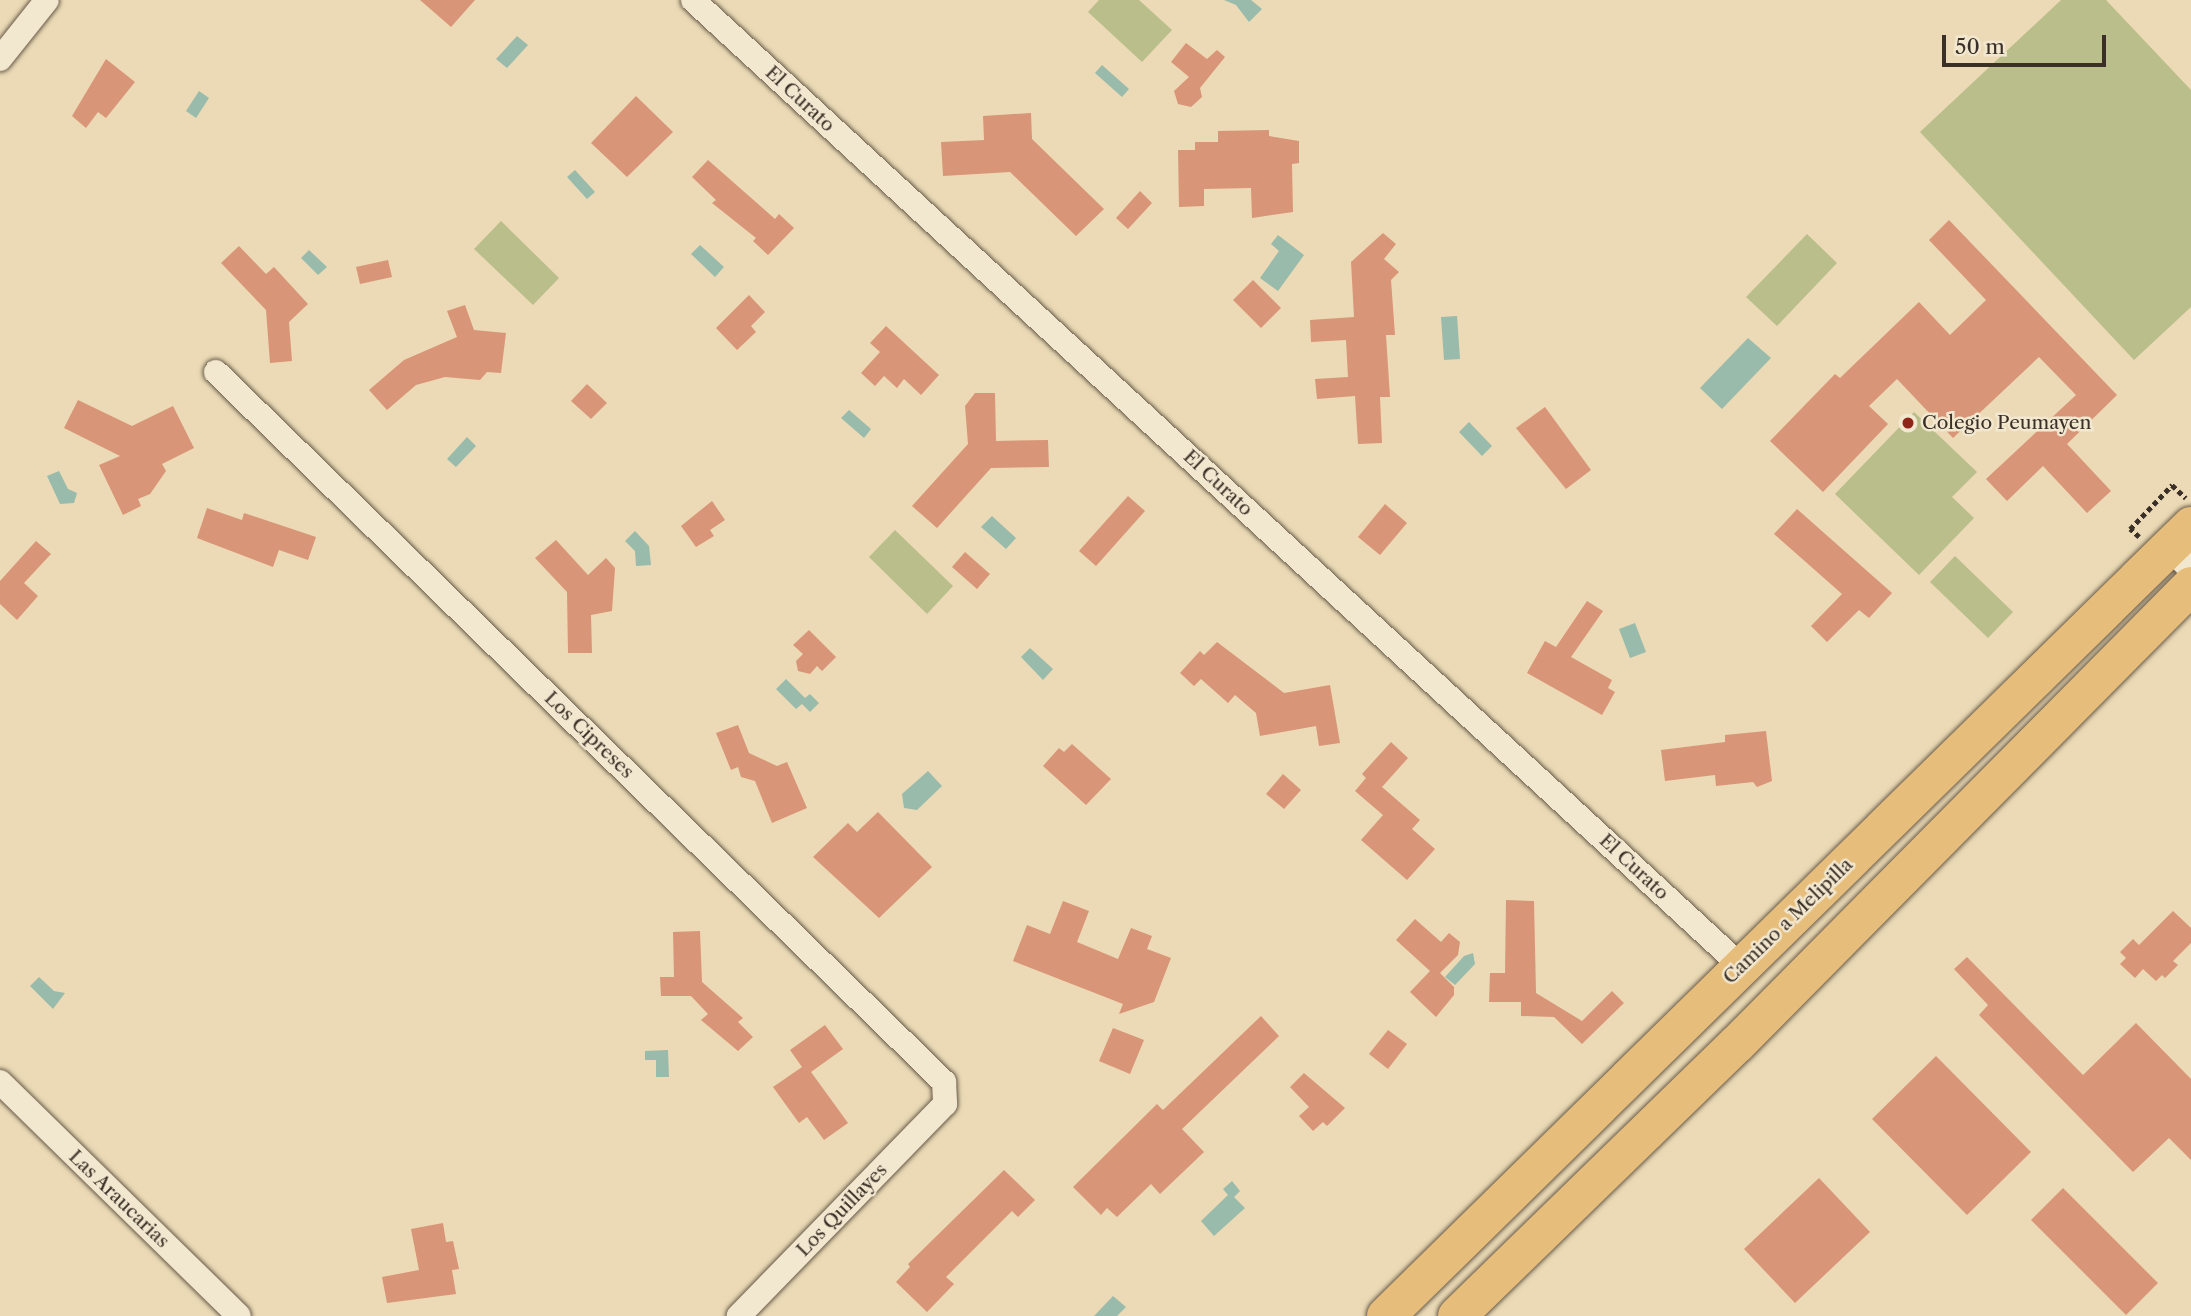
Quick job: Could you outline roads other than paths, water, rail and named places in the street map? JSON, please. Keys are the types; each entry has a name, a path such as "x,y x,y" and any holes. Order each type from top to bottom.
{"main road":[{"name":"Camino a Melipilla","path":"1386,1316 1742,967 2185,544"},
{"path":"1457,1316 1737,1044 2191,586"}],"street":[{"path":"0,59 47,0"},
{"name":"El Curato","path":"693,0 1742,967"},
{"name":"Los Cipreses","path":"216,372 944,1082 945,1104"},
{"name":"Las Araucarias","path":"0,1082 239,1316"},
{"name":"Los Quillayes","path":"739,1316 945,1104"}],"place":[{"name":"Colegio Peumayen","path":"1908,423"}]}
